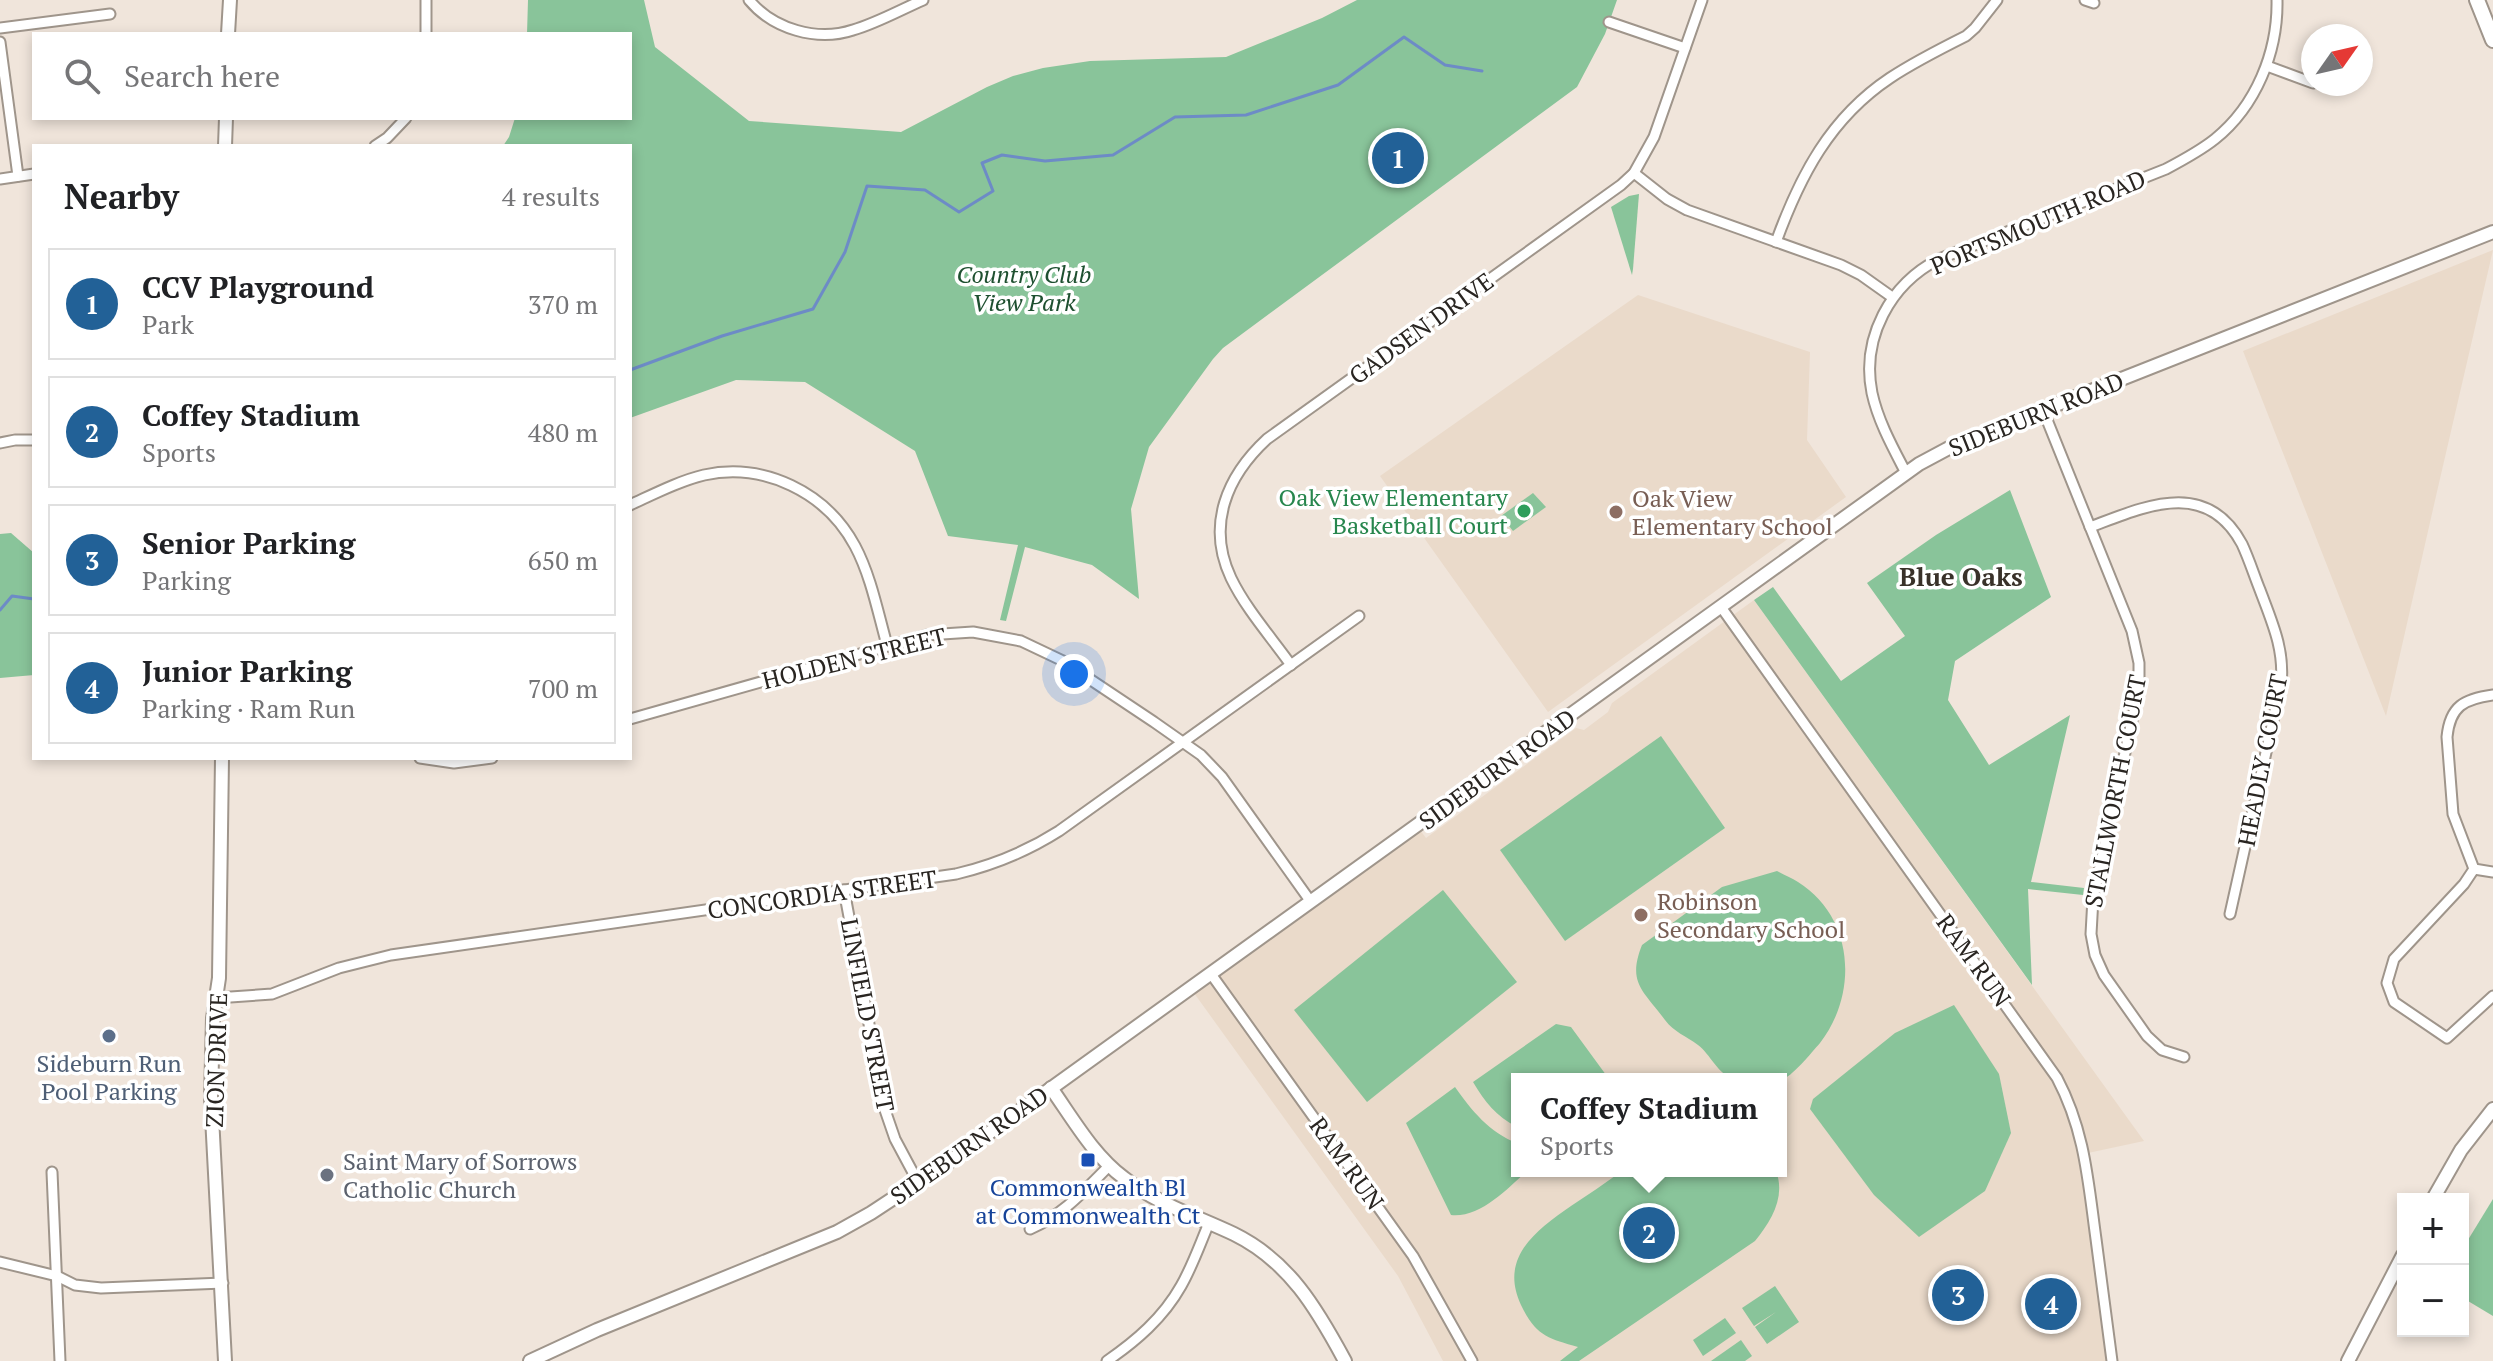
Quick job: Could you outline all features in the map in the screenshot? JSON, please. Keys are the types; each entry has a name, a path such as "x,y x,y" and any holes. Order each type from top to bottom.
{"main road":[{"path":"2477,0 2493,40"}],"street":[{"path":"228,32 230,0"},
{"path":"426,0 426,32"},
{"path":"749,0 770,19 814,34 851,31 923,0"},
{"name":"GADSEN DRIVE","path":"1291,665 1240,594 1225,560 1221,534 1223,511 1229,488 1241,466 1267,439 1634,173 1654,137 1702,0"},
{"path":"1776,242 1803,176 1838,125 1888,79 1966,36 1997,0"},
{"name":"PORTSMOUTH ROAD","path":"1906,473 1875,405 1870,378 1870,357 1875,335 1892,297 1915,274 1939,259 2166,169 2217,138 2247,104 2267,66 2274,37 2277,0"},
{"path":"0,28 110,14"},
{"path":"1609,22 1685,48"},
{"path":"0,42 18,176"},
{"path":"2267,66 2301,79"},
{"path":"225,144 226,120"},
{"path":"378,144 404,120"},
{"path":"1634,173 1667,199 1687,210 1841,265 1892,297"},
{"path":"0,179 32,174"},
{"name":"SIDEBURN ROAD","path":"530,1361 597,1330 837,1232 871,1213 1211,974 1906,473 1947,449 2493,232"},
{"name":"STALLWORTH COURT","path":"2043,410 2132,631 2139,663 2140,677 2123,764 2093,897 2091,934 2095,955 2104,975 2147,1036 2162,1050 2184,1057"},
{"path":"0,443 32,440"},
{"path":"632,504 672,486 716,473 750,473 798,488 834,515 857,548 887,645"},
{"name":"HEADLY COURT","path":"2090,527 2145,506 2167,502 2205,508 2223,520 2242,545 2276,633 2282,656 2281,685 2230,914"},
{"name":"RAM RUN","path":"1721,607 2061,1086 2078,1125 2086,1160 2112,1361"},
{"name":"CONCORDIA STREET","path":"216,998 272,994 339,968 391,955 956,874 1014,856 1059,831 1359,616"},
{"name":"HOLDEN STREET","path":"632,718 927,635 957,632 991,634 1021,641 1061,660 1201,755 1222,777 1311,902"},
{"path":"2474,869 2453,814 2448,726 2458,707 2468,699 2493,695"},
{"name":"ZION DRIVE","path":"222,760 219,978 213,1018 211,1098 227,1361"},
{"path":"435,760 454,763 477,760"},
{"path":"2474,869 2493,872"},
{"path":"2474,869 2464,884 2394,959 2387,983 2394,1002 2447,1038 2493,996"},
{"name":"LINFIELD STREET","path":"844,890 885,1110 895,1139 918,1182"},
{"name":"RAM RUN","path":"1211,974 1413,1256 1472,1361"},
{"path":"1051,1088 1109,1166 1164,1204 1258,1248 1289,1275 1310,1299 1345,1361"},
{"path":"2436,1193 2461,1150 2493,1109"},
{"path":"1030,1229 1051,1220 1070,1206 1109,1166"},
{"path":"52,1172 60,1361"},
{"path":"1107,1361 1132,1343 1160,1316 1181,1286 1209,1223"},
{"path":"0,1262 57,1276 75,1285 101,1288 223,1283"},
{"path":"2348,1361 2398,1265"}],"shaded area":[{"path":"2493,250 2436,496 2386,716 2243,351"},
{"name":"Oak View Elementary School","path":"1638,295 1810,352 1807,440 1846,497 1548,712 1380,476"},
{"name":"Robinson Secondary School","path":"1754,600 2144,1141 2088,1153 2116,1361 1443,1361 1398,1276 1194,993 1420,830 1426,838 1576,728 1584,730 1608,712 1612,703"}],"green space":[{"name":"Country Club View Park","path":"528,0 644,0 655,47 749,121 901,132 1013,76 1090,61 1226,57 1322,18 1357,0 1617,0 1605,34 1577,87 1223,348 1213,359 1149,447 1131,509 1139,599 1092,565 1025,547 1006,621 1000,620 1018,545 948,536 915,451 805,382 736,380 632,417 632,144 504,144 514,120 632,120 632,32 527,32"},
{"path":"1639,194 1632,275 1611,207"},
{"path":"2010,490 2051,597 1955,661 1948,700 1989,765 2070,715 2031,882 2084,888 2083,895 2028,889 2032,985 1754,600 1773,587 1841,681 1905,636 1867,583 1936,535"},
{"name":"Oak View Elementary Basketball Court","path":"1533,493 1546,507 1513,531 1501,516"},
{"path":"11,533 32,551 32,675 0,678 0,534"},
{"path":"1661,736 1725,828 1565,941 1500,850"},
{"path":"1777,871 1817,897 1831,915 1840,936 1845,958 1841,1002 1820,1043 1787,1077 1787,1073 1723,1073 1702,1049 1665,1020 1644,993 1637,978 1642,945 1722,887"},
{"path":"1443,890 1517,982 1367,1102 1294,1010"},
{"path":"1954,1005 1999,1074 2011,1133 1985,1191 1919,1237 1874,1195 1810,1109 1813,1099 1895,1033"},
{"path":"1556,1024 1571,1027 1605,1073 1511,1073 1511,1123 1492,1108 1473,1082"},
{"path":"1455,1087 1482,1120 1511,1141 1511,1177 1520,1177 1483,1207 1462,1215 1451,1215 1406,1123"},
{"path":"1613,1177 1778,1177 1779,1181 1775,1208 1755,1241 1579,1361 1560,1361 1578,1347 1538,1330 1521,1305 1514,1273 1524,1247 1545,1225"},
{"path":"2493,1199 2493,1316 2469,1302 2469,1238"},
{"path":"1775,1286 1799,1322 1767,1344 1755,1327 1776,1312 1754,1326 1742,1308"},
{"path":"1725,1318 1736,1333 1703,1356 1693,1340"},
{"path":"1741,1340 1752,1356 1745,1361 1711,1361"}],"waterway":[{"path":"632,369 722,336 813,309 845,252 867,186 925,190 959,212 993,191 982,163 1002,155 1045,161 1113,155 1175,117 1246,115 1338,85 1404,37 1445,65 1482,71"},
{"path":"0,610 12,596 32,599"}],"place":[{"name":"CCV Playground","path":"1398,158"},
{"name":"Oak View Elementary Basketball Court","path":"1524,511"},
{"name":"Oak View Elementary School","path":"1616,512"},
{"name":"Robinson Secondary School","path":"1641,915"},
{"name":"Sideburn Run Pool Parking","path":"109,1036"},
{"name":"Commonwealth Bl at Commonwealth Ct","path":"1088,1160"},
{"name":"Saint Mary of Sorrows Catholic Church","path":"327,1175"},
{"name":"Coffey Stadium","path":"1649,1233"},
{"name":"Senior Parking","path":"1958,1295"},
{"name":"Junior Parking","path":"2051,1304"}],"district":[{"name":"Blue Oaks","path":"1961,576"}]}
